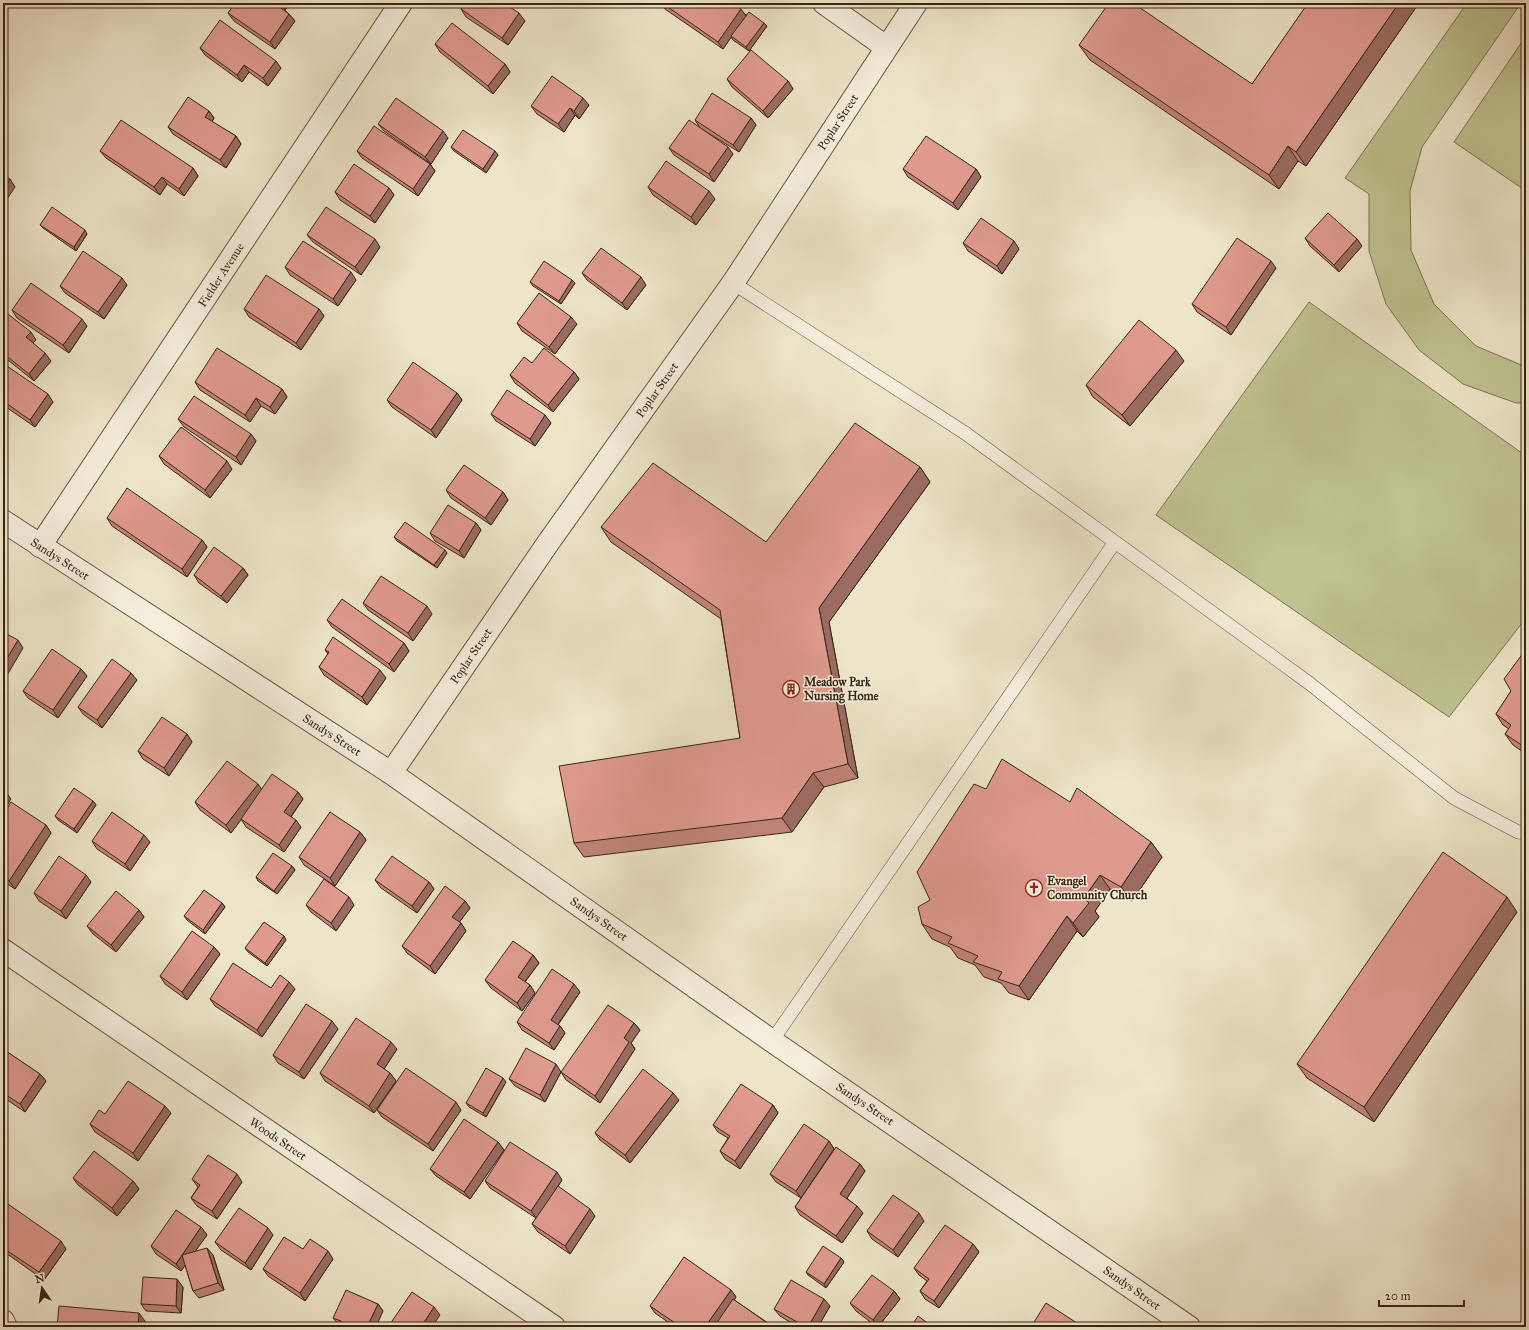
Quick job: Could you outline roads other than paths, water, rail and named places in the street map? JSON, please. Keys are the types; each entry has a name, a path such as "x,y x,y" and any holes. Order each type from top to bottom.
{"street":[{"name":"Fielder Avenue","path":"40,546 401,3"},
{"path":"824,3 886,47"},
{"name":"Poplar Street","path":"391,773 548,543 733,283 916,3"},
{"name":"Sandys Street","path":"3,521 391,773 772,1041 1189,1327"},
{"name":"Woods Street","path":"3,950 554,1327"},
{"path":"3,1321 6,1327"}],"lane":[{"path":"733,283 965,433 1309,683 1454,798 1518,832 1526,834"},
{"path":"772,1041 1115,542"}],"place":[{"name":"Meadow Park Nursing Home","path":"791,689"},
{"name":"Evangel Community Church","path":"1034,888"}]}
